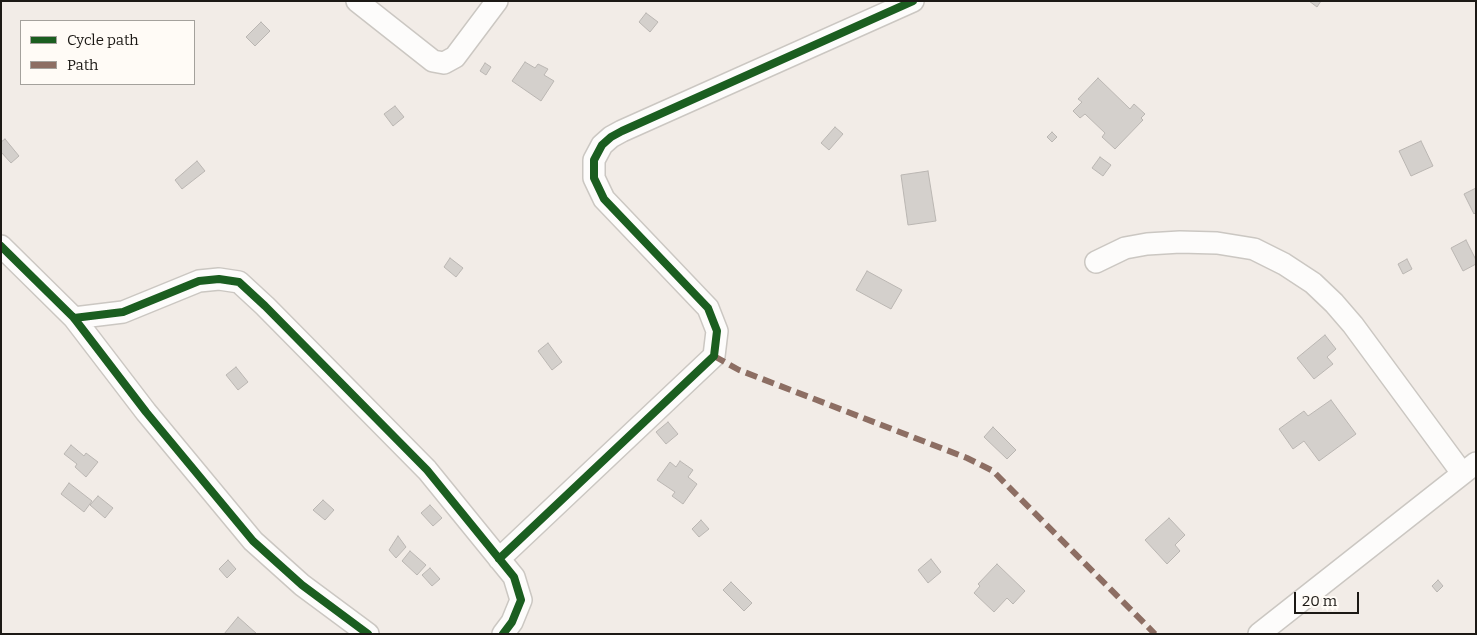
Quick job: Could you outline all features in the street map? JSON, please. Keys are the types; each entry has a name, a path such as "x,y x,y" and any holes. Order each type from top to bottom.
{"street":[{"path":"357,1 433,61 444,63 455,57 497,1"},
{"path":"500,559 714,356 717,331 708,308 601,194 594,178 594,160 602,145 622,131 913,1"},
{"path":"1096,262 1125,248 1147,244 1180,242 1217,243 1254,248 1284,264 1313,283 1334,303 1469,468 1260,634"},
{"path":"1,246 74,318 146,412 254,541 302,585 368,634"},
{"path":"74,318 123,312 199,280 219,279 238,282 265,306 427,470 514,577 521,600 512,622 502,634"}],"building":[{"path":"1309,1 1321,1 1317,7"},
{"path":"646,13 658,22 650,32 639,22"},
{"path":"261,22 270,31 255,46 246,37"},
{"path":"525,62 535,68 538,64 548,69 544,75 554,81 541,101 512,81"},
{"path":"485,63 491,67 486,75 480,71"},
{"path":"1098,78 1130,109 1134,104 1145,114 1141,118 1143,120 1115,149 1102,137 1105,133 1085,114 1080,118 1073,111 1082,102 1078,99"},
{"path":"395,106 404,117 393,126 384,114"},
{"path":"835,127 843,134 829,150 821,143"},
{"path":"1052,132 1057,137 1052,142 1047,137"},
{"path":"5,139 19,156 11,163 1,152 1,142"},
{"path":"1421,141 1433,166 1411,176 1399,151"},
{"path":"1100,157 1111,165 1103,176 1092,168"},
{"path":"197,161 205,171 182,189 175,180"},
{"path":"928,171 936,221 908,225 901,175"},
{"path":"1476,188 1476,212 1474,214 1464,194"},
{"path":"1466,240 1476,260 1476,264 1463,271 1451,248"},
{"path":"450,258 463,268 456,277 444,267"},
{"path":"1407,259 1412,269 1403,274 1398,264"},
{"path":"867,271 902,290 891,309 856,290"},
{"path":"1325,335 1336,349 1327,357 1333,364 1314,379 1297,358"},
{"path":"548,343 562,362 552,370 538,351"},
{"path":"236,367 248,382 238,390 226,375"},
{"path":"1331,400 1356,434 1319,461 1304,441 1293,449 1279,429 1304,411 1308,416"},
{"path":"668,422 678,434 666,444 656,432"},
{"path":"993,427 1016,450 1007,459 984,437"},
{"path":"71,445 84,456 86,453 98,462 86,477 75,467 77,464 64,454"},
{"path":"680,461 693,470 688,477 697,484 683,504 672,496 675,492 657,480 670,462 676,467"},
{"path":"69,483 92,501 84,512 61,494"},
{"path":"98,496 113,508 105,518 90,505"},
{"path":"323,500 334,510 325,520 313,510"},
{"path":"430,505 442,518 433,526 421,513"},
{"path":"1169,518 1185,535 1175,545 1180,551 1167,564 1145,540"},
{"path":"701,520 709,529 699,537 692,529"},
{"path":"398,536 406,547 396,558 389,550"},
{"path":"410,551 426,565 417,575 402,561"},
{"path":"931,559 941,572 928,583 918,570"},
{"path":"228,560 236,569 227,578 219,569"},
{"path":"997,564 1025,591 1013,604 1007,598 994,612 974,593 980,586 978,584"},
{"path":"430,568 440,579 432,586 422,575"},
{"path":"1438,580 1443,586 1437,592 1432,586"},
{"path":"731,582 752,603 744,611 723,590"},
{"path":"238,617 257,634 224,634"}],"marked path":[{"path":"714,356 739,370 967,458 993,471 1155,634"}],"cycle path":[{"path":"499,559 714,356 717,331 708,308 604,199 594,178 594,160 602,145 622,131 913,1"},
{"path":"1,246 74,318 146,412 253,541 302,585 368,634"},
{"path":"74,318 123,312 199,281 219,279 239,282 427,470 514,577 521,600 512,622 503,634"}]}
